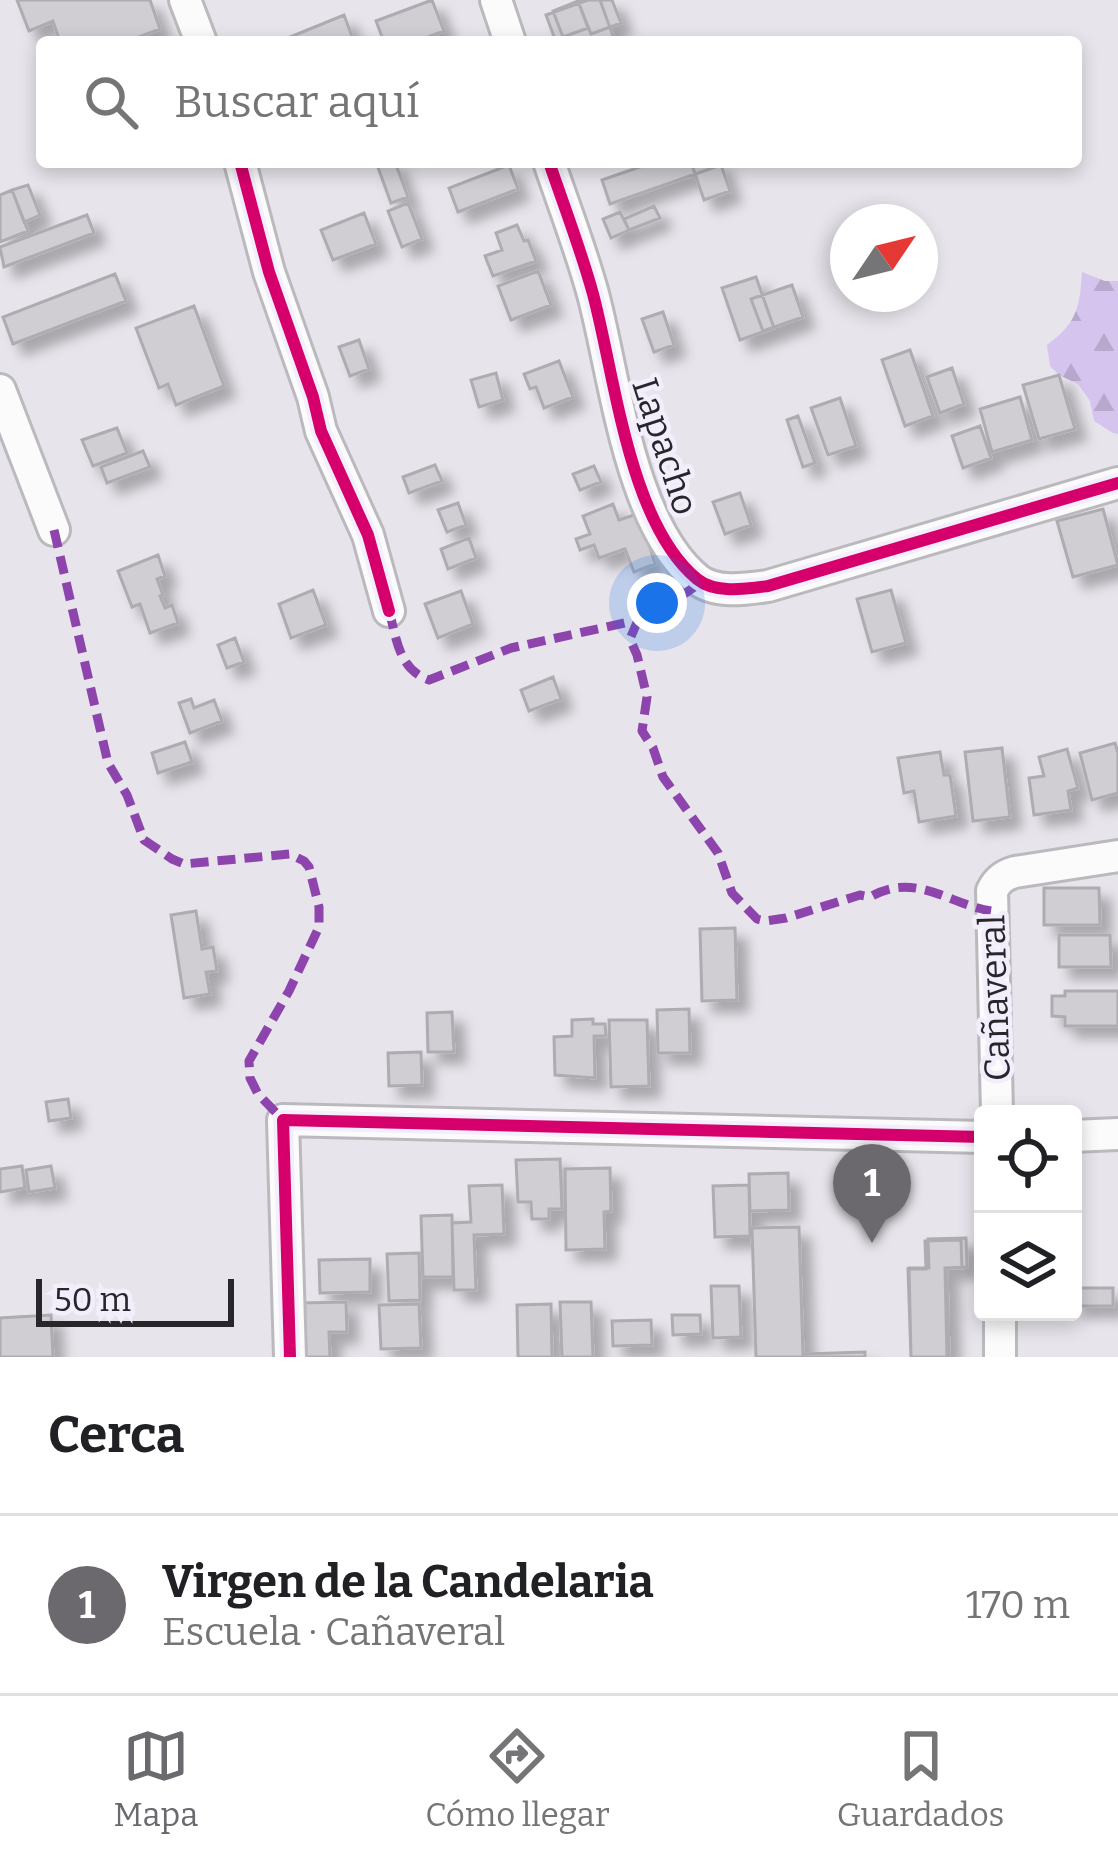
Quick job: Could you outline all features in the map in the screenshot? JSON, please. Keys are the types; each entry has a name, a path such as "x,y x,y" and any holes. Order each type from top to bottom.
{"street":[{"path":"185,0 199,36"},
{"path":"496,0 508,36"},
{"path":"242,168 269,272 322,431 368,536 389,610"},
{"name":"Lapacho","path":"552,168 593,294 644,496 660,534 700,583 736,591 768,586 1118,483"},
{"path":"0,390 54,530"},
{"name":"Cañaveral","path":"997,1105 992,891 1006,875 1016,872 1118,856"},
{"path":"290,1357 283,1120 974,1137"},
{"path":"1082,1136 1118,1134"},
{"path":"1000,1321 1000,1357"}],"green space":[{"path":"1082,272 1118,281 1118,434 1094,421 1090,401 1078,384 1050,366 1047,345 1075,314"}],"building":[{"path":"17,0 150,0 160,29 142,36 58,36 53,21 29,31"},
{"path":"432,0 444,31 431,36 382,36 376,21"},
{"path":"600,0 613,36 554,36 546,15"},
{"path":"612,0 621,23 591,34 578,1"},
{"path":"578,1 588,28 563,36 553,11"},
{"path":"344,15 352,36 293,36"},
{"path":"378,168 397,168 408,197 391,203"},
{"path":"510,168 518,189 458,212 449,188"},
{"path":"637,168 712,168 610,204 602,180"},
{"path":"693,168 722,168 730,191 704,200"},
{"path":"28,185 40,215 24,222 12,190"},
{"path":"12,190 28,231 0,242 0,195"},
{"path":"408,203 422,239 402,247 388,211"},
{"path":"654,206 660,218 629,230 624,219"},
{"path":"620,212 629,230 611,238 603,219"},
{"path":"364,213 376,244 333,260 321,230"},
{"path":"87,215 94,233 4,267 0,247"},
{"path":"517,225 536,261 493,276 485,256 502,250 496,233"},
{"path":"538,271 551,305 511,320 498,286"},
{"path":"115,274 126,301 13,344 3,317"},
{"path":"756,277 774,328 740,340 722,288"},
{"path":"792,285 803,317 763,331 751,299"},
{"path":"194,306 224,386 176,405 168,384 159,388 136,328"},
{"path":"663,312 674,345 654,352 642,319"},
{"path":"359,340 369,369 350,376 339,347"},
{"path":"910,350 933,416 905,426 882,360"},
{"path":"559,361 573,397 544,408 536,387 530,389 524,374"},
{"path":"952,368 964,404 940,413 927,377"},
{"path":"496,373 503,400 479,407 471,380"},
{"path":"1059,375 1075,429 1039,439 1023,385"},
{"path":"1020,397 1032,440 992,452 980,409"},
{"path":"840,398 856,446 828,455 811,408"},
{"path":"798,416 815,463 803,467 787,420"},
{"path":"980,426 991,458 963,468 952,436"},
{"path":"117,428 127,453 93,466 82,440"},
{"path":"143,451 150,467 107,483 101,467"},
{"path":"435,465 442,481 409,493 403,477"},
{"path":"594,466 601,482 580,490 573,474"},
{"path":"740,493 751,525 725,534 713,502"},
{"path":"458,503 466,525 447,532 438,510"},
{"path":"613,504 619,520 640,513 655,564 634,572 625,549 599,558 594,545 580,550 576,539 590,534 583,516"},
{"path":"1103,509 1118,565 1073,577 1057,521"},
{"path":"469,538 476,558 448,569 441,549"},
{"path":"158,555 165,576 157,579 160,596 165,608 172,605 178,623 150,633 140,604 132,607 118,571"},
{"path":"313,590 326,625 291,638 279,604"},
{"path":"891,590 906,643 872,652 857,599"},
{"path":"461,591 473,624 438,638 425,604"},
{"path":"235,638 244,662 227,668 218,645"},
{"path":"553,677 561,699 529,711 521,690"},
{"path":"191,699 194,708 214,700 222,721 190,733 179,703"},
{"path":"185,742 192,762 158,773 152,753"},
{"path":"1115,743 1118,793 1092,800 1080,753"},
{"path":"1002,748 1010,817 973,821 965,752"},
{"path":"1067,749 1078,788 1068,791 1071,810 1034,815 1029,778 1044,776 1039,757"},
{"path":"940,752 944,775 950,775 956,816 919,822 914,791 904,793 898,758"},
{"path":"1044,888 1099,888 1100,925 1044,925"},
{"path":"196,911 202,949 213,947 217,971 206,972 210,994 184,998 171,915"},
{"path":"735,928 737,1000 702,1001 700,929"},
{"path":"1059,935 1110,935 1111,967 1059,967"},
{"path":"1065,991 1118,991 1118,1026 1065,1026 1065,1017 1052,1016 1052,996 1065,996"},
{"path":"689,1009 690,1053 658,1053 657,1010"},
{"path":"452,1012 454,1052 428,1052 427,1013"},
{"path":"593,1019 593,1024 605,1024 606,1036 594,1036 595,1078 555,1075 554,1037 572,1036 572,1020"},
{"path":"609,1020 647,1020 649,1086 611,1087"},
{"path":"421,1052 422,1085 389,1086 388,1053"},
{"path":"68,1099 71,1118 49,1121 46,1102"},
{"path":"886,1153 887,1178 856,1178 855,1154"},
{"path":"560,1159 562,1209 549,1209 549,1219 532,1219 531,1202 518,1202 516,1160"},
{"path":"22,1166 25,1188 0,1192 0,1169"},
{"path":"51,1166 55,1188 29,1192 26,1170"},
{"path":"610,1168 611,1211 604,1212 605,1249 566,1250 565,1169"},
{"path":"788,1173 789,1210 750,1211 749,1174"},
{"path":"502,1185 504,1234 474,1235 476,1290 454,1290 452,1223 471,1222 469,1186"},
{"path":"749,1185 750,1236 715,1237 713,1186"},
{"path":"452,1215 453,1277 423,1277 421,1216"},
{"path":"799,1227 803,1354 865,1352 865,1357 756,1357 752,1228"},
{"path":"966,1238 967,1267 945,1268 947,1357 911,1357 909,1268 929,1268 928,1239"},
{"path":"961,1240 962,1268 947,1268 949,1357 911,1357 908,1269 926,1269 925,1241"},
{"path":"419,1253 420,1300 389,1301 387,1254"},
{"path":"370,1259 370,1292 320,1293 319,1260"},
{"path":"711,1286 739,1286 741,1337 713,1338"},
{"path":"1082,1288 1113,1288 1113,1306 1082,1306"},
{"path":"346,1302 347,1332 329,1332 330,1357 303,1357 301,1303"},
{"path":"560,1302 591,1302 593,1357 562,1357"},
{"path":"419,1304 421,1348 381,1349 379,1305"},
{"path":"551,1304 552,1357 518,1357 517,1305"},
{"path":"51,1315 53,1357 0,1357 0,1318"},
{"path":"672,1315 700,1315 701,1334 673,1335"},
{"path":"651,1320 652,1345 613,1346 612,1321"}],"marked path":[{"path":"54,530 108,763 127,795 144,840 184,864 290,854 309,867 319,927 249,1061 258,1094 283,1120"},
{"path":"389,611 405,661 429,680 511,648 638,620 700,583"},
{"path":"638,620 630,639 647,697 642,731 663,777 718,853 732,893 757,919 786,918 902,887 991,911"}],"cycle path":[{"path":"242,168 269,272 321,431 368,535 389,611"},
{"path":"551,168 593,294 640,486 674,554 704,584 731,589 768,586 1118,483"},
{"path":"290,1357 283,1120 974,1137"}],"place":[{"name":"Virgen de la Candelaria","path":"872,1243"}]}
